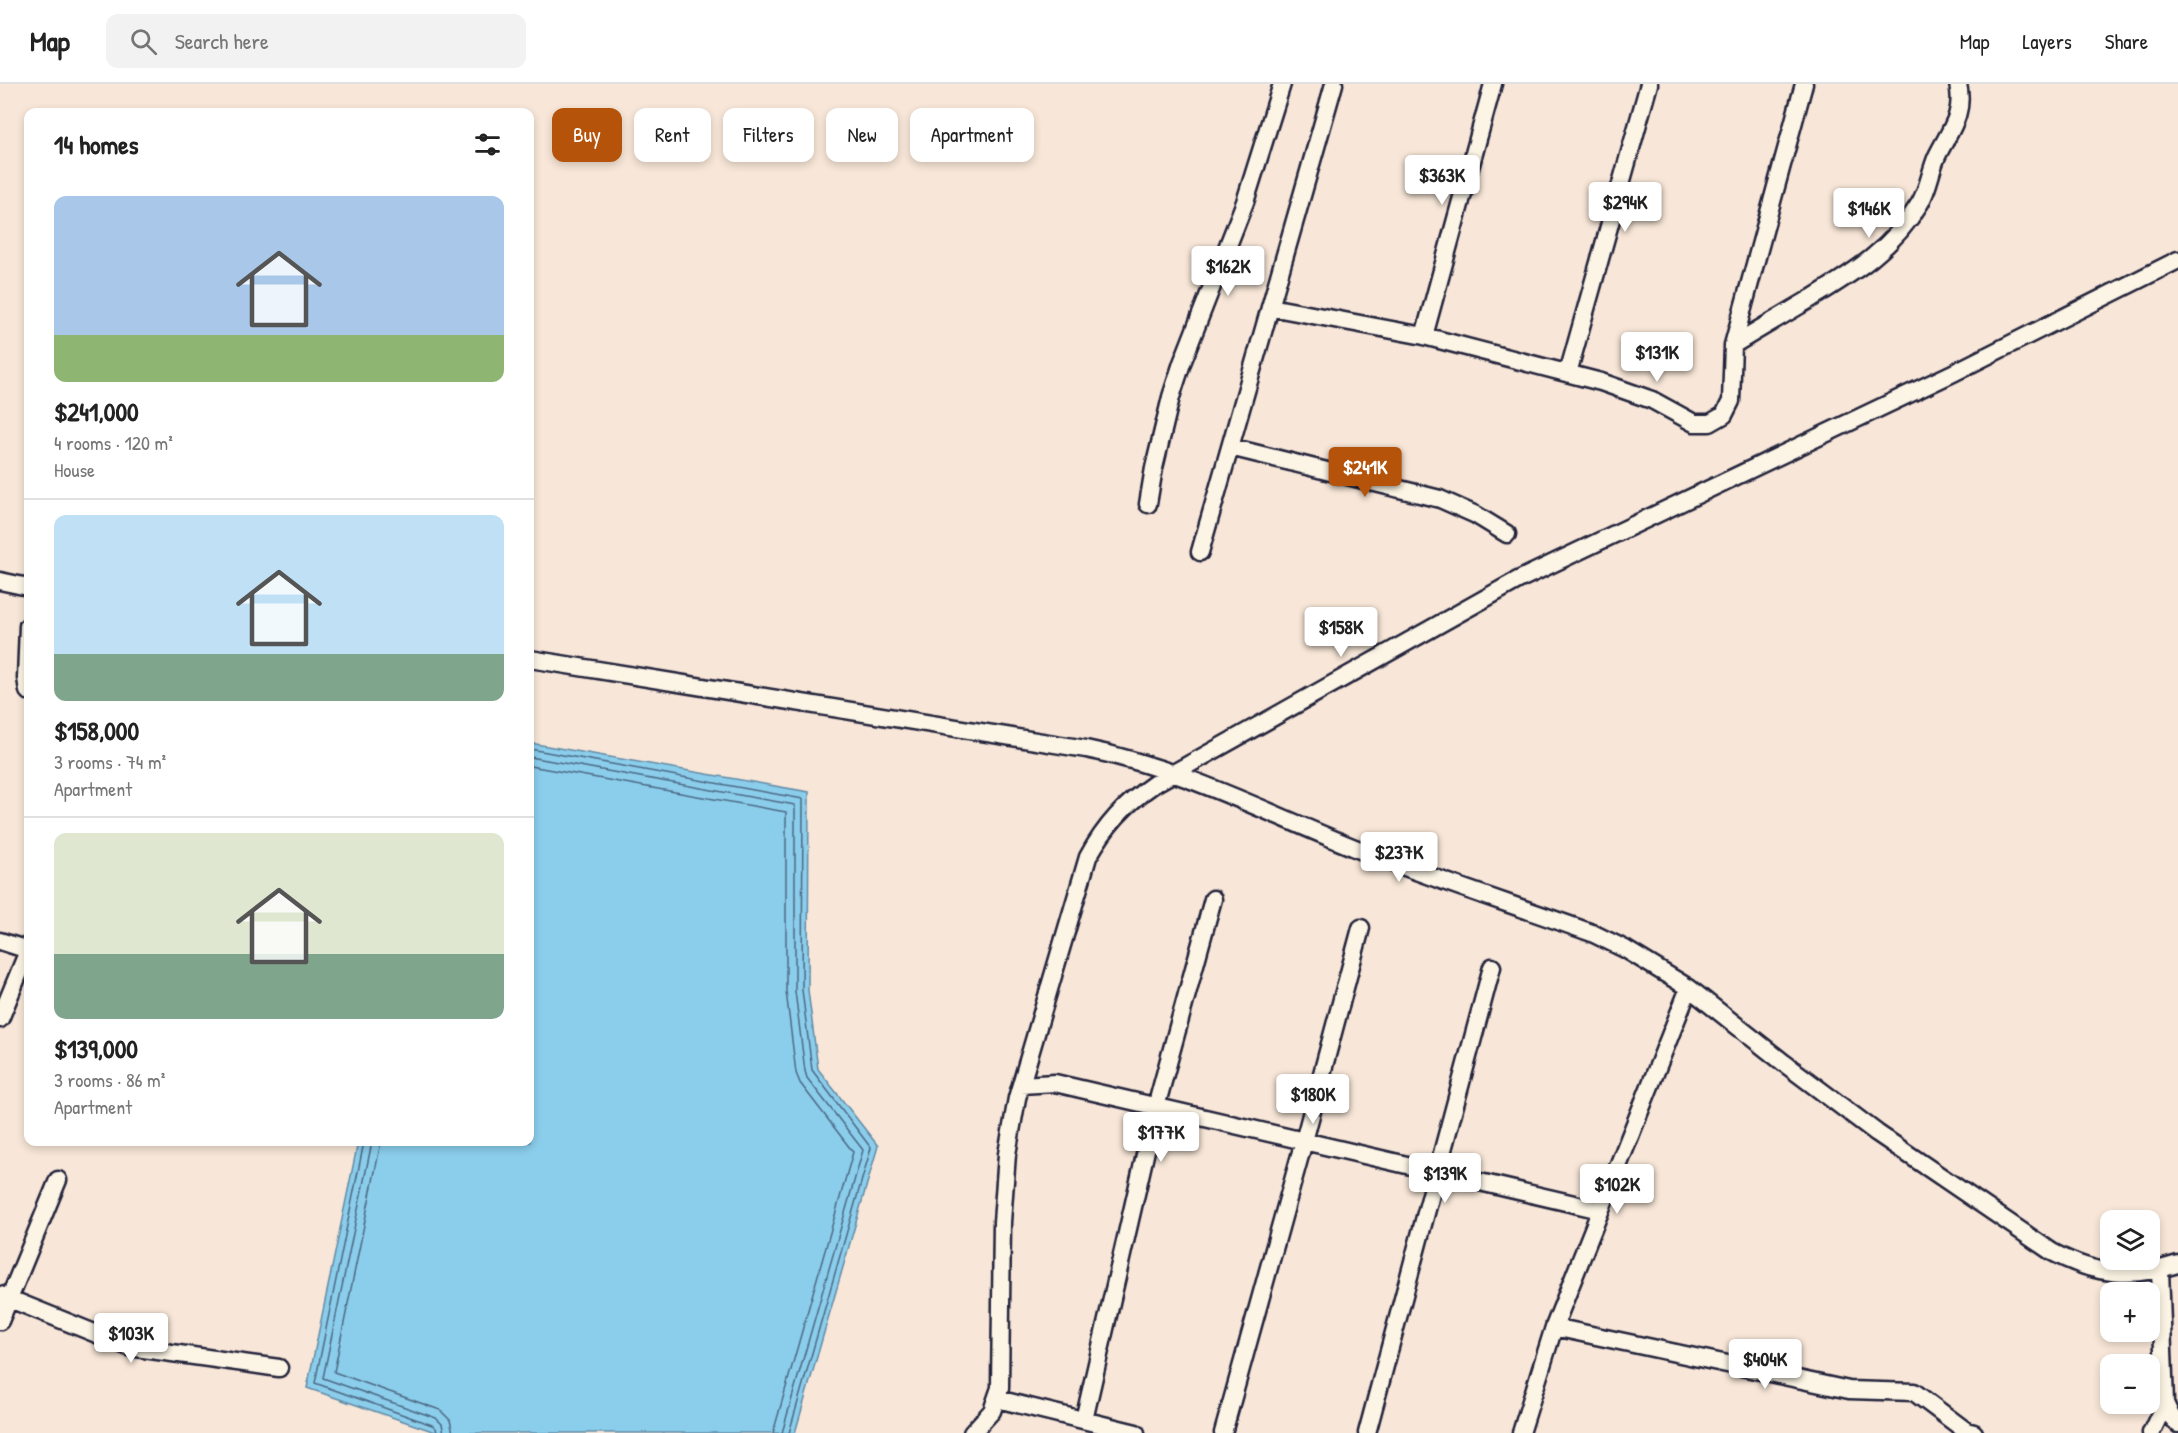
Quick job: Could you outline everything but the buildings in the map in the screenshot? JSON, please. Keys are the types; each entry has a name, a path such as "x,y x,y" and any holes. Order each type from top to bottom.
{"street":[{"path":"1148,504 1155,459 1171,397 1245,202 1282,84"},
{"path":"1200,552 1334,84"},
{"path":"1424,336 1493,84"},
{"path":"1568,373 1649,84"},
{"path":"1270,307 1424,336 1568,373 1627,389 1663,405 1694,423 1710,423 1724,415 1731,401 1733,345 1804,84"},
{"path":"1733,345 1859,270 1894,239 1920,202 1930,181 1935,160 1954,127 1959,101 1958,84"},
{"path":"972,1433 984,1421 997,1399 1002,1376 1003,1188 1012,1119 1088,857 1108,824 1121,810 1154,783 1518,580 1953,373 2178,260"},
{"path":"1230,447 1440,499 1476,515 1507,534"},
{"path":"0,581 24,586"},
{"path":"534,660 1086,749 1114,754 1174,773 1361,851 1592,933 1625,949 1689,988 1784,1064 1877,1133 2052,1252 2086,1268 2104,1272 2141,1273 2178,1264"},
{"path":"1084,1420 1156,1107 1213,899"},
{"path":"1223,1433 1361,928"},
{"path":"0,941 24,950"},
{"path":"0,1020 24,961"},
{"path":"1367,1433 1492,967"},
{"path":"1521,1433 1554,1327 1689,988"},
{"path":"1021,1085 1054,1083 1600,1210"},
{"path":"0,1321 5,1297 58,1180"},
{"path":"2160,1270 2165,1403 2178,1424"},
{"path":"5,1297 129,1347 279,1368"},
{"path":"1554,1327 1849,1390 1914,1392 1966,1431 1974,1433"},
{"path":"997,1399 1136,1433"},
{"path":"2151,1433 2165,1403"}],"water":[{"path":"534,744 809,792 808,990 818,1069 878,1146 795,1433 438,1433 307,1388 357,1146 534,1146"}]}
